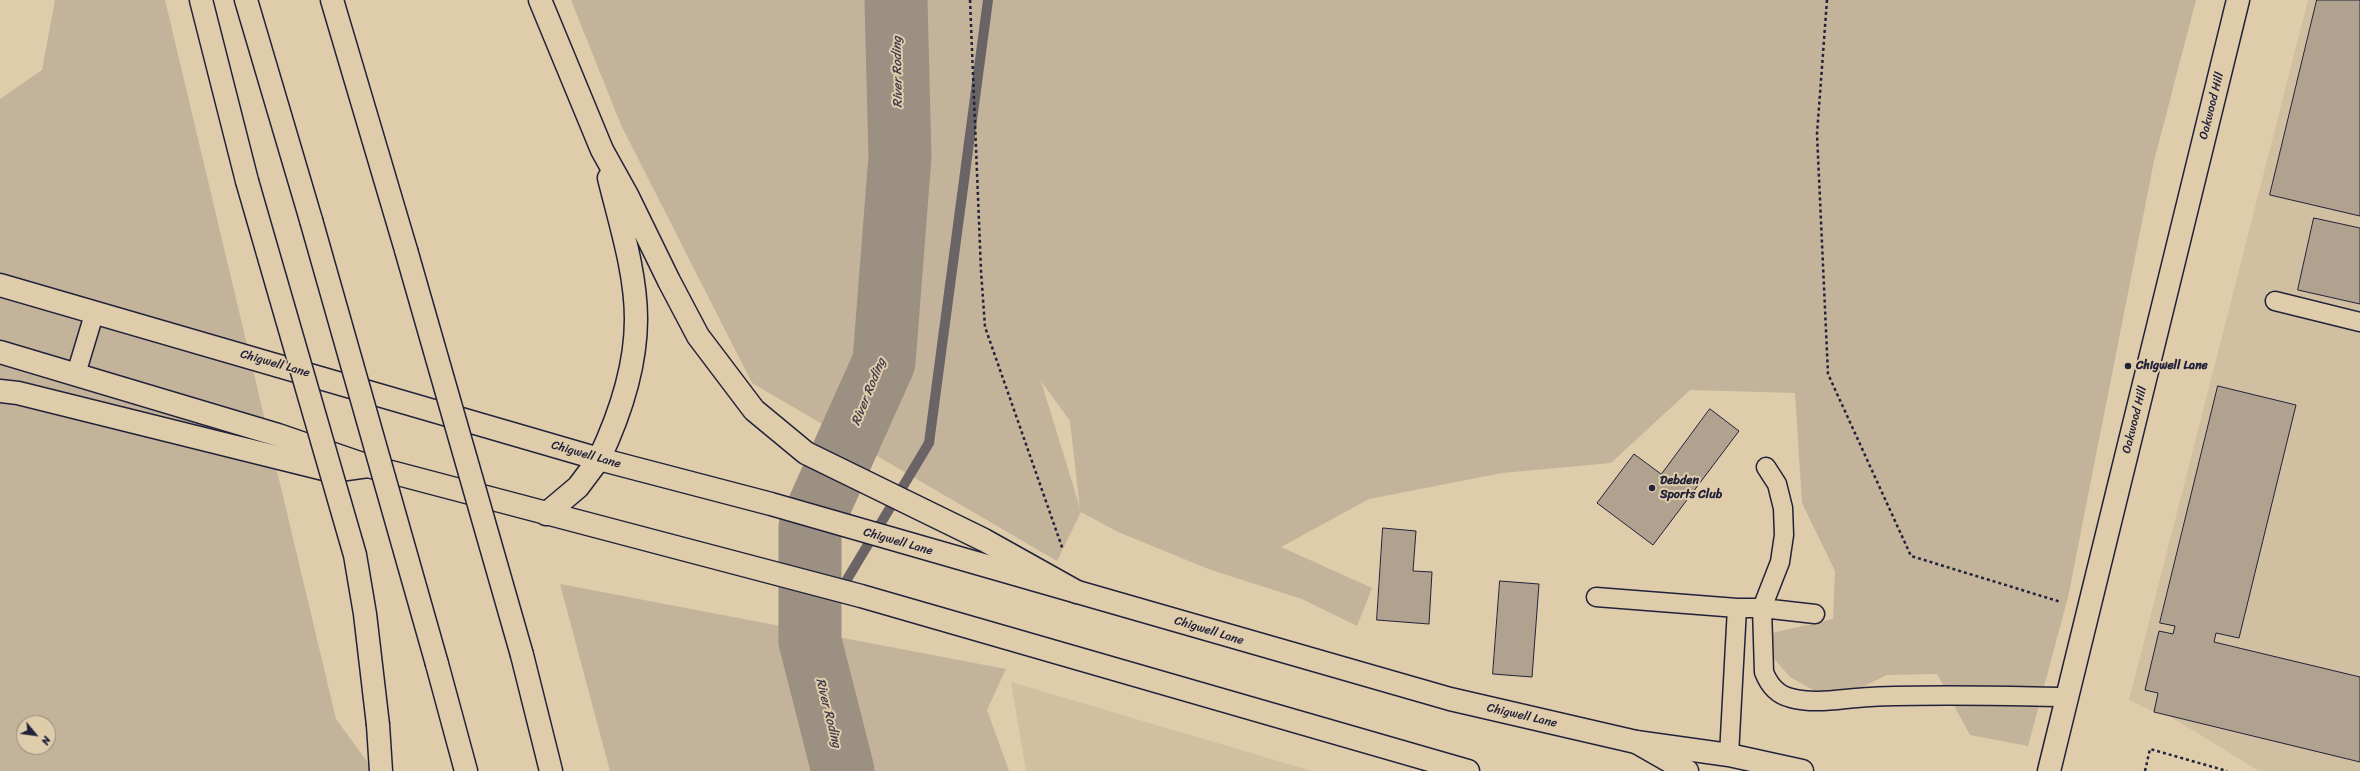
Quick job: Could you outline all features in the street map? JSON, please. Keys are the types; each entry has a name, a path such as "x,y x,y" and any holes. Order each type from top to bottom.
{"main road":[{"path":"201,0 247,181 355,555 365,614 378,725 381,771"},
{"path":"246,0 311,220 466,771"},
{"path":"332,0 406,250 522,655 552,771"},
{"path":"540,0 602,150 627,195 698,336 754,410 806,453 984,540 1077,592"},
{"name":"Oakwood Hill","path":"2049,771 2238,0"},
{"path":"546,514 578,487 599,459 613,427 635,348 636,318 626,250 602,150"},
{"name":"Chigwell Lane","path":"0,285 96,311 599,459 771,504 892,540 1450,699 1636,742 1729,755 1802,771"},
{"path":"0,352 278,435 368,466 861,596 1468,771"},
{"path":"0,390 18,393 332,472 368,466"},
{"path":"1636,742 1687,771"}],"lane":[{"path":"2275,301 2360,322"},
{"path":"76,374 96,311"},
{"path":"1766,466 1777,484 1783,508 1784,535 1780,562 1762,608 1764,672 1768,682 1776,690 1790,698 1814,702 1870,697 2067,697"},
{"path":"1596,597 1737,608 1762,608 1815,614"},
{"path":"1729,755 1737,608"}],"path":[{"path":"970,0 981,271 985,327 1077,592"},
{"path":"1827,0 1817,134 1828,374 1910,556 2088,611"},
{"path":"2145,771 2150,749 2227,771"}],"shaded area":[{"path":"55,0 165,0 336,719 374,771 0,771 0,99 42,70"},
{"path":"571,0 2196,0 2154,161 2068,597 2028,746 1970,735 1937,674 1887,675 1833,701 1790,677 1755,637 1833,619 1835,571 1802,503 1795,393 1690,390 1611,463 1502,473 1369,499 1281,547 1372,588 1357,626 1302,599 1211,570 1118,532 1081,512 1057,561 752,383 621,125","holes":["1041,381 1070,421 1080,507"]},
{"path":"2308,0 2360,0 2360,771 2259,771 2168,715 2154,712 2129,700"},
{"path":"560,584 1006,669 987,710 1009,771 610,771"},
{"path":"1011,682 1312,771 1026,771"}],"building":[{"path":"2317,0 2360,0 2360,216 2270,195"},
{"path":"2314,218 2360,228 2360,304 2298,290"},
{"path":"2218,386 2296,405 2239,638 2216,633 2214,642 2360,677 2360,762 2154,712 2158,693 2145,690 2159,631 2173,634 2175,626 2160,623"},
{"name":"Debden Sports Club","path":"1710,409 1739,431 1653,545 1597,503 1634,454 1661,474"},
{"path":"1383,528 1416,531 1413,571 1432,572 1429,624 1377,620"},
{"path":"1500,581 1539,584 1532,677 1493,674"}],"waterway":[{"name":"River Roding","path":"843,771 810,641 810,527 884,362 900,156 896,0"},
{"path":"810,641 929,443 988,0"}],"place":[{"name":"Chigwell Lane","path":"2128,366"},
{"name":"Debden Sports Club","path":"1652,488"}]}
